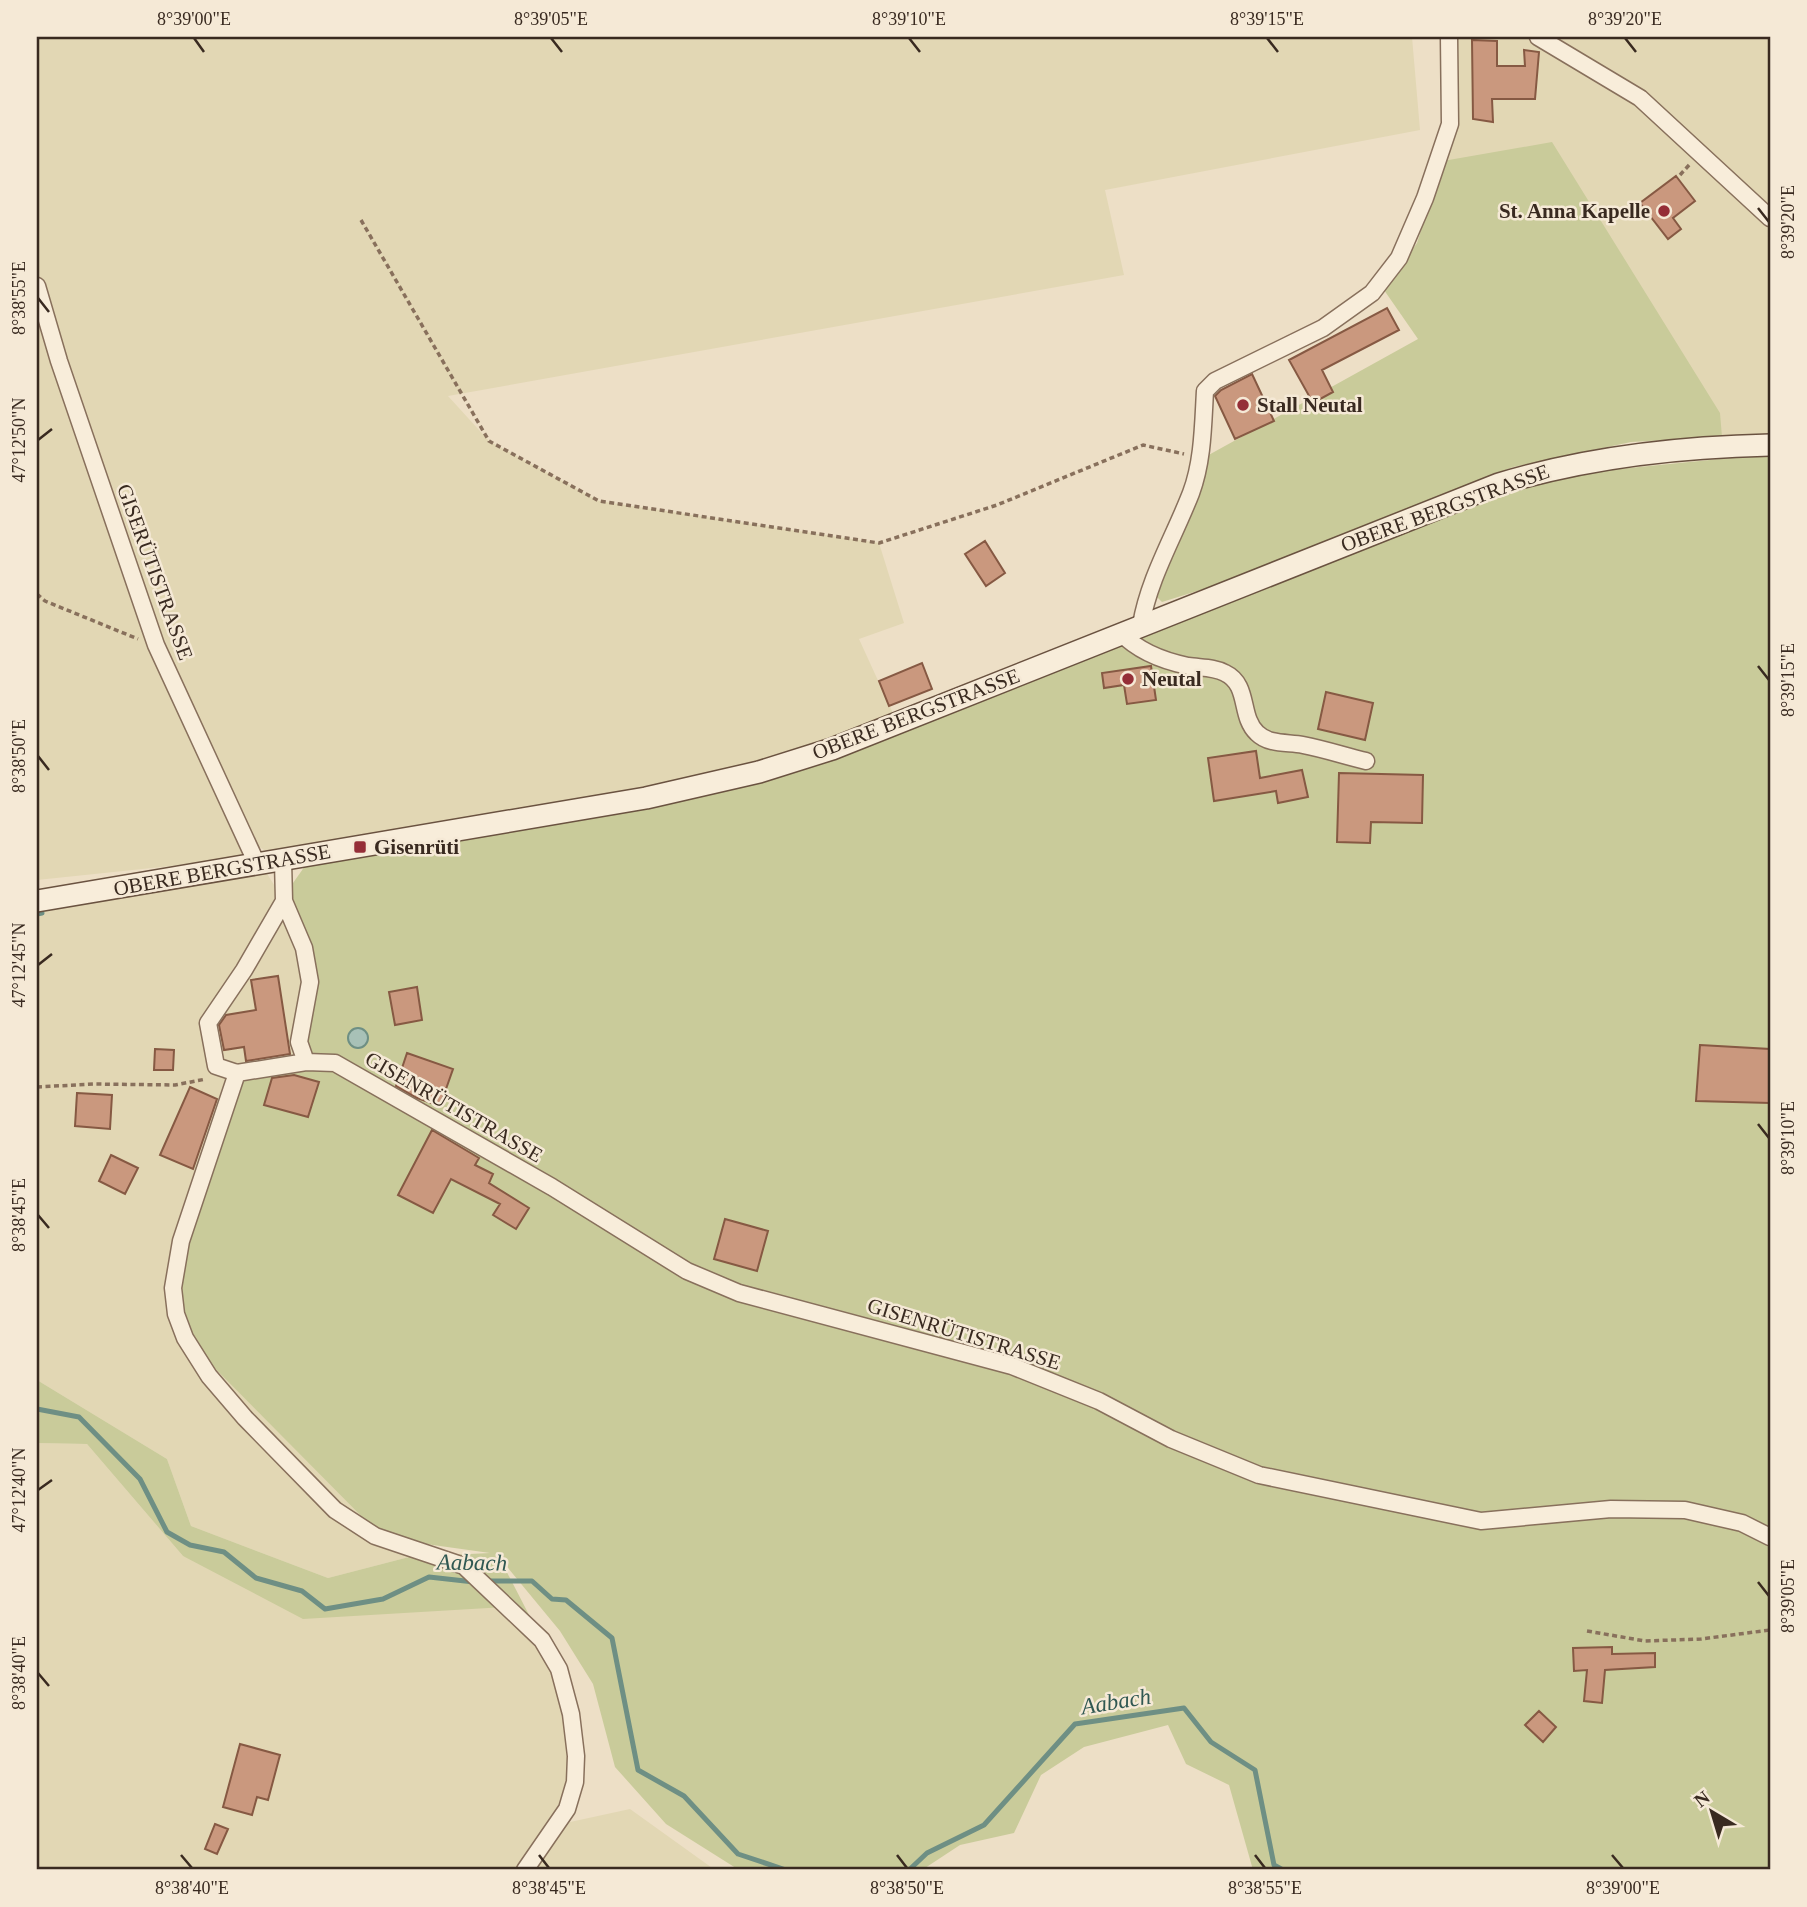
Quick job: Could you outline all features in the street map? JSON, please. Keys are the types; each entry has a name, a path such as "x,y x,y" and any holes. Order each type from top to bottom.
{"main road":[{"name":"OBERE BERGSTRASSE","path":"37,901 646,799 759,772 832,749 1499,484 1549,469 1660,450 1770,445"}],"street":[{"path":"1366,761 1259,736 1252,727 1237,681 1216,669 1166,660 1132,644 1131,629 1192,491 1200,458 1205,391 1215,381 1322,328 1372,293 1399,258 1425,198 1450,124 1449,37"},
{"path":"1538,37 1640,98 1770,218"},
{"name":"GISERÜTISTRASSE","path":"37,286 156,645 257,864"},
{"path":"283,860 284,901 304,948 310,982 299,1042 306,1062"},
{"path":"284,901 244,970 208,1023 216,1066 237,1073 181,1241 173,1288 176,1314 185,1338 209,1376 245,1418 335,1510 375,1536 464,1566 542,1640 559,1669 571,1714 576,1756 575,1782 567,1809 525,1870"},
{"name":"GISENRÜTISTRASSE","path":"237,1073 306,1062 335,1063 552,1187 687,1271 738,1293 1012,1366 1099,1401 1171,1439 1259,1475 1481,1521 1611,1509 1685,1510 1742,1523 1770,1537"}],"path":[{"path":"361,220 489,441 598,502 878,543 997,505 1143,445 1200,458"},
{"path":"37,594 45,601 114,631 156,645"},
{"path":"37,1087 94,1084 175,1085 237,1073"},
{"path":"1587,1631 1644,1641 1701,1639 1770,1630"}],"shaded area":[{"path":"37,37 1412,37 1420,130 1105,190 1124,275 448,396 489,441 599,501 879,543 904,623 859,639 897,722 646,798 266,851 254,844 245,849 238,859 37,880"},
{"path":"1448,37 1770,37 1770,439 1722,437 1443,161"},
{"path":"266,872 284,901 304,948 306,1062 185,1338 409,1557 328,1578 191,1526 167,1459 37,1380 37,899"},
{"path":"358,1028 365,1031 368,1038 365,1045 358,1048 351,1045 348,1038 351,1031"},
{"path":"37,1443 87,1444 183,1556 506,1607 542,1640 571,1714 576,1756 561,1824 630,1809 715,1870 37,1870"}],"green space":[{"path":"1552,142 1720,413 1722,437 1631,442 1513,467 1210,587 1162,602 1155,595 1205,457 1418,339 1384,290 1417,243 1443,161"},
{"path":"1770,454 1770,1870 1253,1870 1229,1785 1186,1764 1168,1725 1084,1747 1041,1775 1014,1833 960,1845 922,1870 739,1870 666,1824 615,1767 593,1684 560,1631 499,1557 542,1640 505,1607 303,1619 183,1556 87,1444 37,1443 37,1380 167,1459 191,1526 328,1578 409,1557 490,1553 383,1538 185,1338 173,1288 237,1073 306,1062 304,948 284,901 305,866 646,798 897,722 1559,475"}],"building":[{"path":"1472,40 1497,41 1497,66 1525,66 1524,50 1539,52 1535,99 1492,99 1493,122 1473,119"},
{"name":"St. Anna Kapelle","path":"1676,176 1695,201 1673,218 1681,229 1668,239 1640,203"},
{"path":"1387,308 1399,330 1322,370 1333,392 1313,403 1289,360"},
{"name":"Stall Neutal","path":"1252,374 1274,421 1235,439 1215,396"},
{"path":"985,541 1005,573 986,586 965,554"},
{"path":"922,663 932,689 889,706 879,681"},
{"name":"Neutal","path":"1151,666 1156,700 1127,704 1124,685 1104,688 1102,673"},
{"path":"1326,692 1373,703 1365,740 1318,729"},
{"path":"1256,751 1260,778 1302,770 1308,797 1278,803 1276,791 1214,801 1208,758"},
{"path":"1339,773 1423,775 1422,823 1371,822 1370,843 1337,842"},
{"path":"278,976 290,1054 246,1061 244,1047 224,1050 219,1025 226,1015 256,1010 251,980"},
{"path":"417,987 422,1020 395,1025 389,992"},
{"path":"1700,1045 1770,1049 1770,1103 1696,1101"},
{"path":"155,1049 174,1050 173,1070 154,1070"},
{"path":"407,1053 453,1069 440,1106 417,1098 396,1086"},
{"path":"294,1075 319,1082 308,1117 264,1105 272,1078"},
{"path":"190,1087 217,1099 193,1169 160,1155"},
{"path":"77,1093 112,1095 110,1129 75,1126"},
{"path":"432,1130 479,1158 475,1165 493,1174 489,1183 529,1208 516,1229 493,1215 500,1204 451,1179 433,1213 398,1195"},
{"path":"111,1155 138,1168 125,1194 99,1181"},
{"path":"725,1219 768,1231 757,1271 714,1259"},
{"path":"1612,1647 1612,1654 1655,1653 1655,1667 1605,1670 1602,1703 1584,1701 1587,1670 1574,1671 1573,1648"},
{"path":"1539,1711 1556,1727 1543,1742 1525,1725"},
{"path":"240,1744 280,1755 268,1800 257,1797 252,1815 223,1807"},
{"path":"215,1824 228,1829 217,1854 205,1849"}],"waterway":[{"path":"37,914 42,913"},
{"name":"Aabach","path":"37,1409 79,1417 140,1479 167,1532 190,1545 224,1552 256,1578 302,1591 325,1609 383,1599 429,1577 474,1582"},
{"name":"Aabach","path":"488,1581 532,1581 552,1599 566,1600 612,1638 638,1770 684,1796 738,1854 786,1870"},
{"name":"Aabach","path":"909,1870 927,1853 984,1825 1075,1724 1184,1708 1211,1742 1255,1770 1274,1865 1283,1870"}],"place":[{"name":"St. Anna Kapelle","path":"1664,211"},
{"name":"Stall Neutal","path":"1243,405"},
{"name":"Neutal","path":"1128,679"},
{"name":"Gisenrüti","path":"360,847"}]}
